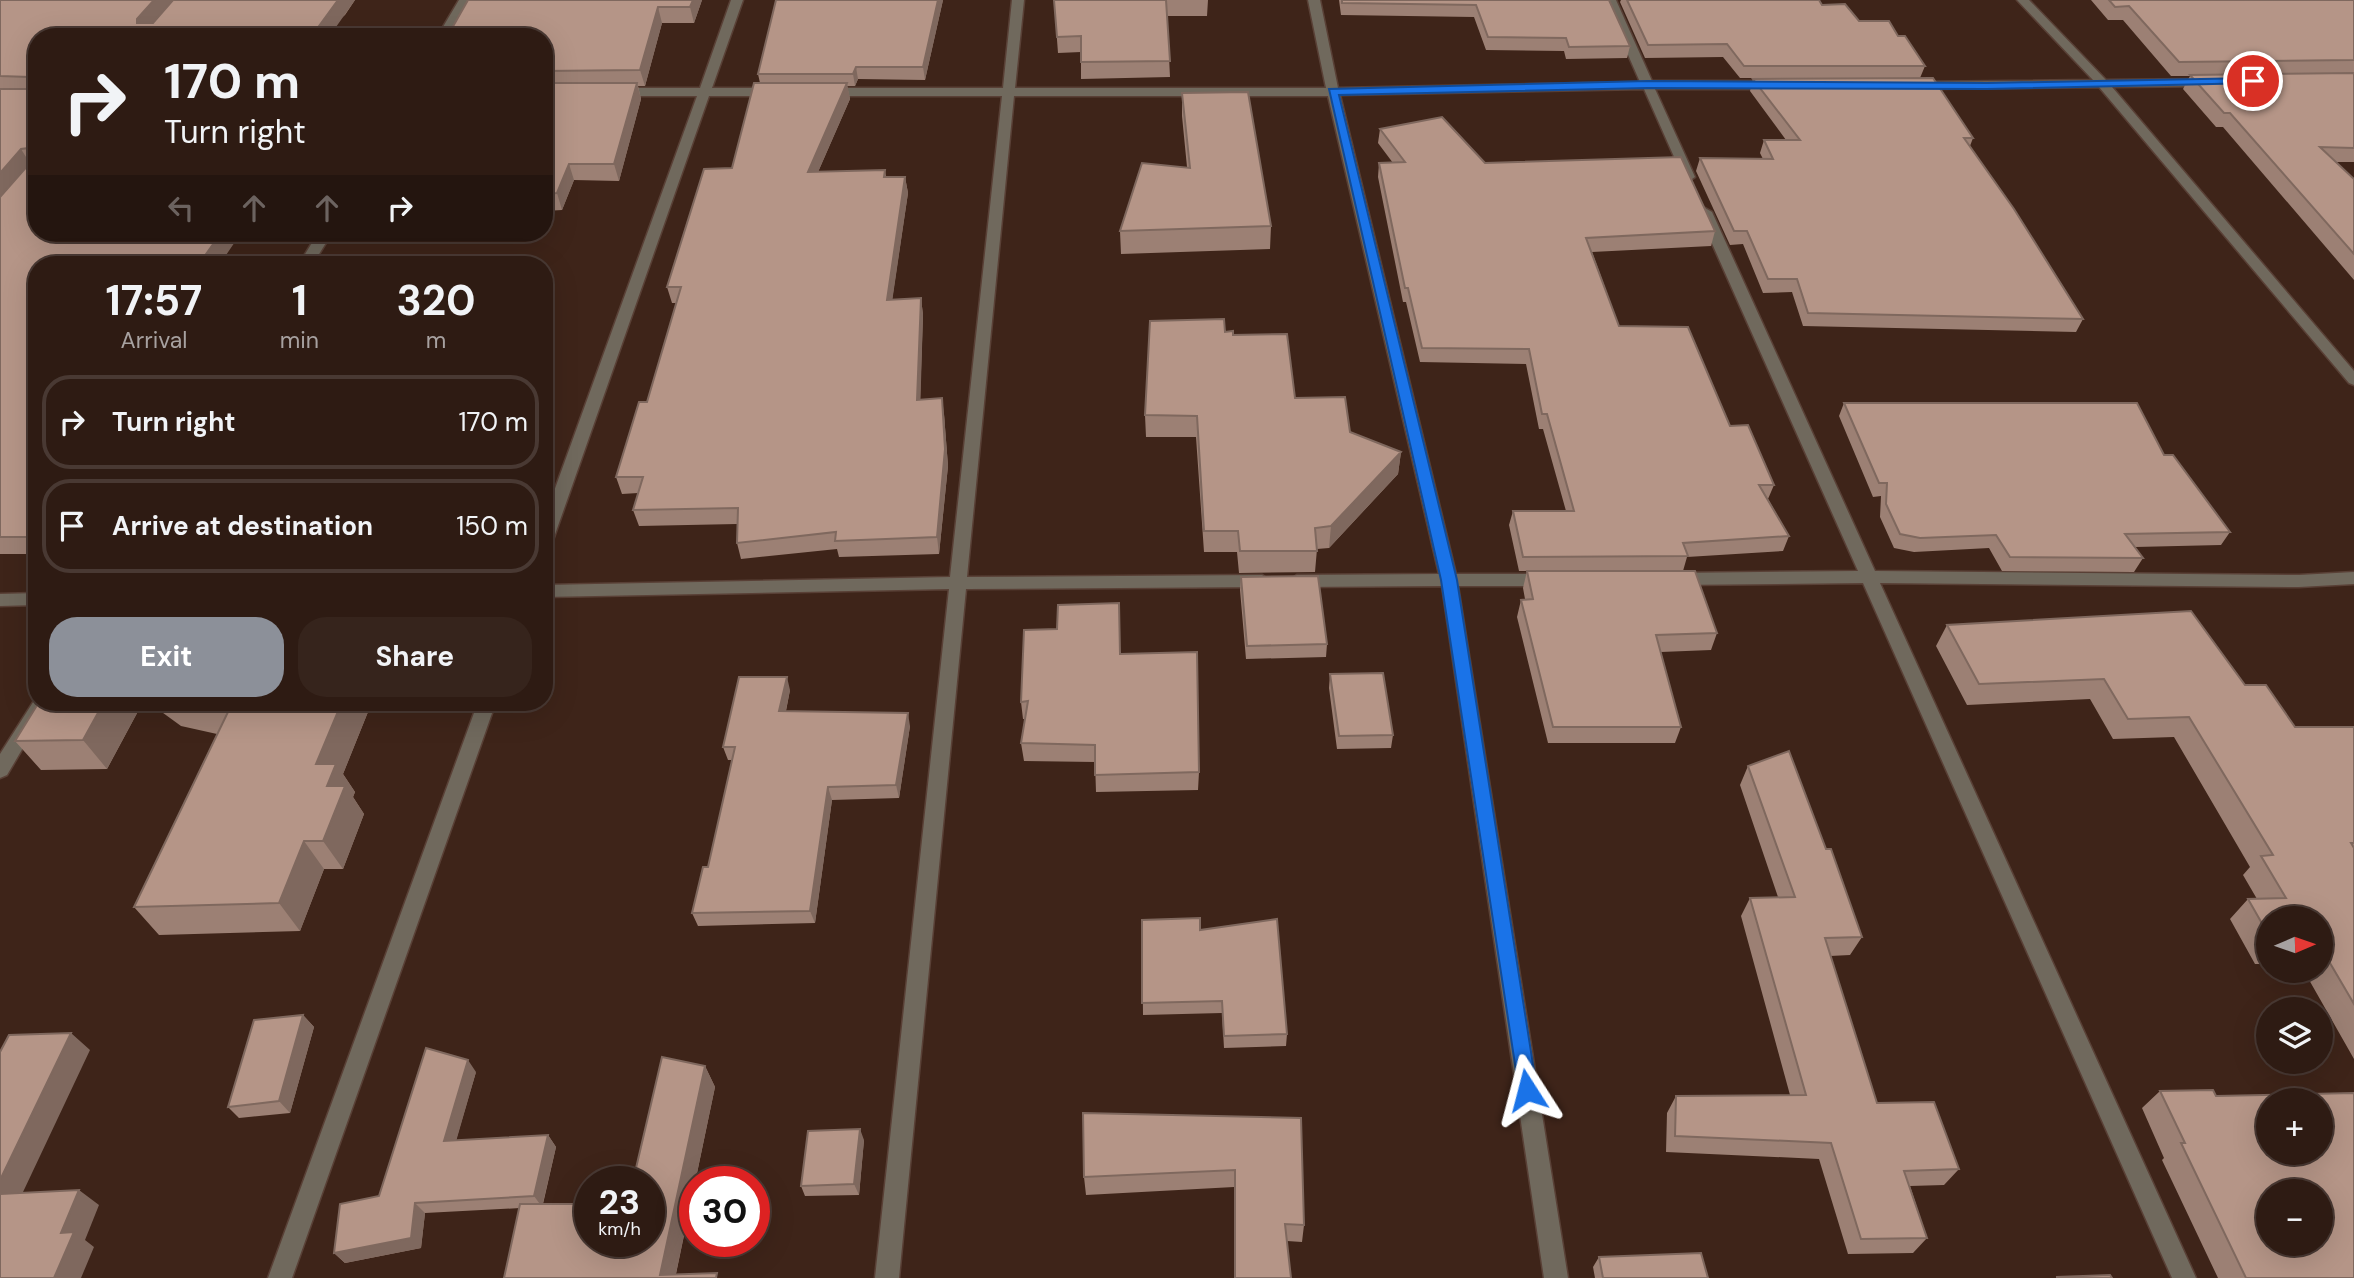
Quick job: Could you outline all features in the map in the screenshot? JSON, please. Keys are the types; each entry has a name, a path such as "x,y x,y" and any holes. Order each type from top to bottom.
{"street":[{"path":"449,28 466,0"},
{"path":"553,518 737,0"},
{"path":"887,1278 1018,0"},
{"path":"1314,0 1333,92 1449,580 1556,1278"},
{"path":"1610,0 2184,1278"},
{"path":"2023,0 2102,83 2354,380"},
{"path":"1906,86 2221,82"},
{"path":"815,92 1333,92 1648,85 1784,85"},
{"path":"611,92 787,92"},
{"path":"1652,579 2299,581 2354,578"},
{"path":"553,591 958,583 1571,580"},
{"path":"0,600 28,599"},
{"path":"0,770 36,711"},
{"path":"280,1278 484,711"}],"building":[{"path":"0,0 154,0 137,19 137,23 153,23 173,0 338,0 318,28 28,28 28,77 0,76"},
{"path":"468,0 693,0 690,7 658,7 640,70 553,71 553,28 452,28"},
{"path":"776,0 938,0 923,67 856,67 853,74 758,74"},
{"path":"1054,0 1166,0 1170,61 1081,62 1081,36 1057,37"},
{"path":"1342,0 1609,0 1630,46 1569,47 1566,38 1488,37 1476,5 1342,3"},
{"path":"1627,0 1819,0 1822,5 1845,4 1859,21 1889,21 1898,36 1905,36 1925,66 1744,66 1727,44 1648,45"},
{"path":"2109,0 2354,0 2354,60 2179,62 2129,6 2115,7"},
{"path":"2354,73 2354,148 2320,147 2354,179 2354,254 2230,113 2224,113 2190,75"},
{"path":"1933,78 1973,138 1964,138 2014,209 2083,319 1808,313 1797,279 1768,279 1747,231 1734,231 1700,158 1773,159 1764,140 1800,140 1753,79"},
{"path":"553,83 637,83 614,164 569,164 557,193 553,193"},
{"path":"754,83 847,83 808,172 885,170 884,177 905,177 887,300 921,298 917,400 942,398 945,449 937,537 835,541 836,532 737,543 738,508 633,510 643,477 616,477 639,402 647,402 681,287 667,287 704,169 732,168"},
{"path":"0,89 27,89 28,148 21,149 0,173"},
{"path":"1248,92 1271,226 1120,231 1142,163 1190,168 1182,93"},
{"path":"1442,117 1485,163 1681,157 1715,231 1586,238 1619,326 1688,327 1730,426 1748,425 1774,485 1759,485 1789,536 1683,543 1688,556 1523,557 1513,511 1574,511 1547,414 1542,414 1529,349 1422,348 1408,288 1405,288 1379,163 1405,162 1380,129"},
{"path":"28,165 28,242 215,242 205,256 28,256 28,537 0,537 0,197"},
{"path":"1224,319 1225,332 1233,331 1233,335 1287,334 1295,398 1345,397 1350,432 1401,452 1331,526 1315,528 1317,551 1240,551 1238,531 1204,531 1197,416 1145,415 1150,321"},
{"path":"1844,403 2137,403 2164,455 2173,455 2230,532 2125,534 2143,558 2010,557 1996,535 1920,538 1900,534 1886,504 1887,483 1879,483"},
{"path":"1527,571 1695,571 1717,633 1656,635 1681,727 1553,727 1521,600 1533,599"},
{"path":"1318,576 1327,644 1247,646 1241,577"},
{"path":"1119,603 1120,654 1197,652 1199,772 1095,775 1095,745 1021,743 1028,701 1021,702 1024,630 1057,629 1058,605"},
{"path":"2191,611 2245,685 2266,685 2295,727 2354,727 2354,843 2351,843 2354,848 2354,1004 2333,968 2333,906 2256,906 2256,913 2248,899 2286,898 2261,856 2273,855 2189,717 2128,719 2104,679 1979,684 1947,625"},
{"path":"1383,673 1393,735 1339,736 1330,674"},
{"path":"739,677 787,677 779,711 908,713 896,785 828,787 810,911 692,913 703,867 708,867 735,747 723,747"},
{"path":"33,711 99,711 83,740 15,741"},
{"path":"223,711 338,711 316,764 336,764 327,786 345,786 323,841 304,841 279,903 134,907 228,712"},
{"path":"1789,751 1826,849 1831,849 1862,937 1825,938 1877,1103 1934,1102 1959,1169 1904,1171 1927,1238 1861,1239 1831,1143 1675,1136 1676,1096 1806,1095 1750,898 1795,897 1748,766"},
{"path":"1200,918 1200,930 1277,919 1287,1034 1224,1036 1222,1001 1142,1003 1142,920"},
{"path":"303,1015 279,1101 228,1107 254,1020"},
{"path":"71,1033 0,1180 0,1052 9,1035"},
{"path":"426,1048 468,1060 444,1141 548,1135 534,1196 415,1203 411,1238 334,1253 340,1204 379,1196"},
{"path":"662,1057 705,1066 683,1166 679,1166 679,1187 665,1252 665,1166 637,1166"},
{"path":"2213,1090 2216,1096 2256,1095 2256,1165 2333,1165 2333,1093 2354,1093 2354,1278 2246,1278 2181,1143 2185,1143 2160,1091"},
{"path":"1083,1113 1301,1118 1304,1225 1285,1224 1291,1278 1235,1278 1235,1170 1084,1177"},
{"path":"860,1129 854,1184 801,1186 808,1131"},
{"path":"79,1190 61,1233 74,1232 54,1278 0,1278 0,1194"},
{"path":"520,1204 574,1204 574,1257 664,1257 660,1275 717,1273 716,1278 504,1278"},
{"path":"1701,1253 1708,1278 1603,1278 1599,1257"},
{"path":"2110,1275 2112,1278 2056,1277"}],"route":[{"path":"1527,1090 1449,580 1333,92 1648,85 1987,86 2253,81"}]}
